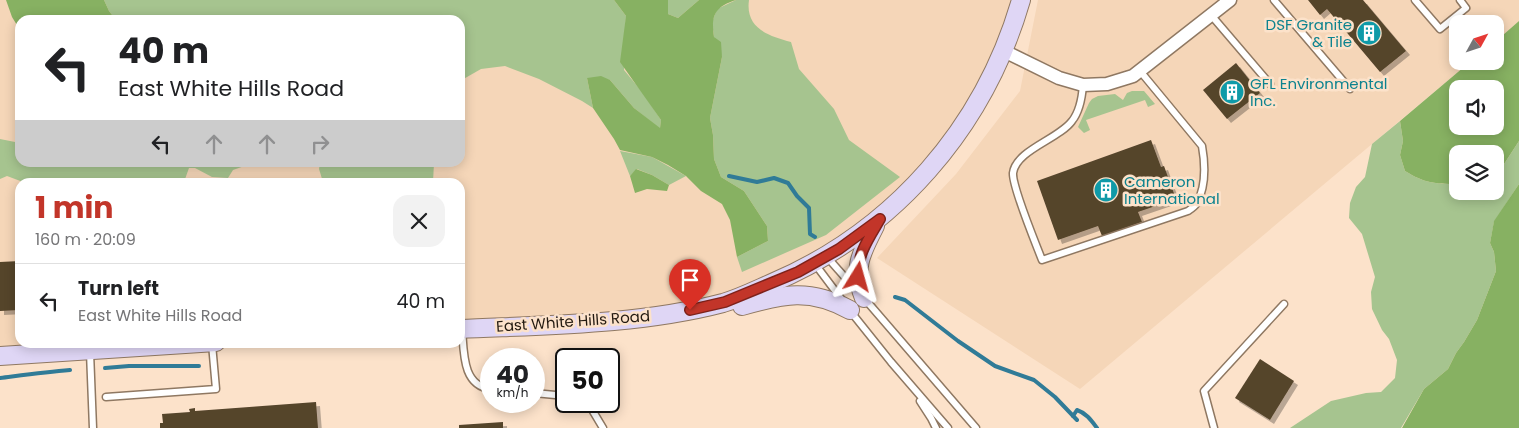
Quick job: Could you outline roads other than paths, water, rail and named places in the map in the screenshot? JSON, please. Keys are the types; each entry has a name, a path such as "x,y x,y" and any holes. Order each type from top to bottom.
{"main road":[{"name":"East White Hills Road","path":"465,328 596,322 690,310 725,302 779,280 820,260 880,219 945,150 962,128 984,90 1021,0"},
{"path":"864,298 858,277 860,257 880,219"},
{"path":"725,302 740,306 773,297 796,294 820,298 850,310"},
{"path":"0,356 136,348"}],"street":[{"path":"1002,50 1059,78 1083,85 1106,84 1133,76 1230,0"}],"lane":[{"path":"1274,0 1350,89"},
{"path":"1415,0 1440,30 1466,8 1460,0"},
{"path":"1211,15 1270,84"},
{"path":"1083,85 1078,111 1072,122 1063,131 1029,152 1018,162 1013,173 1015,186 1042,260 1188,211 1196,204 1203,186 1205,161 1202,146 1140,71"},
{"path":"820,260 864,298 976,428"},
{"path":"820,260 850,310 925,408 936,428"},
{"path":"1214,428 1204,391 1284,304"},
{"path":"106,397 216,389 212,348"},
{"path":"464,348 467,370 472,380 480,385"},
{"path":"90,351 93,428"},
{"path":"891,362 948,428"},
{"path":"594,413 603,428"}],"waterway":[{"path":"729,176 757,182 774,178 788,183 809,208 810,234 815,237"},
{"path":"895,297 905,300 958,341 995,366 1034,380 1055,397 1077,420"},
{"path":"105,368 199,366"},
{"path":"0,378 70,370"},
{"path":"1073,416 1077,410 1080,411 1097,428"}],"place":[{"name":"DSF Granite & Tile","path":"1369,33"},
{"name":"GFL Environmental Inc.","path":"1232,92"},
{"name":"Cameron International","path":"1106,190"}]}
